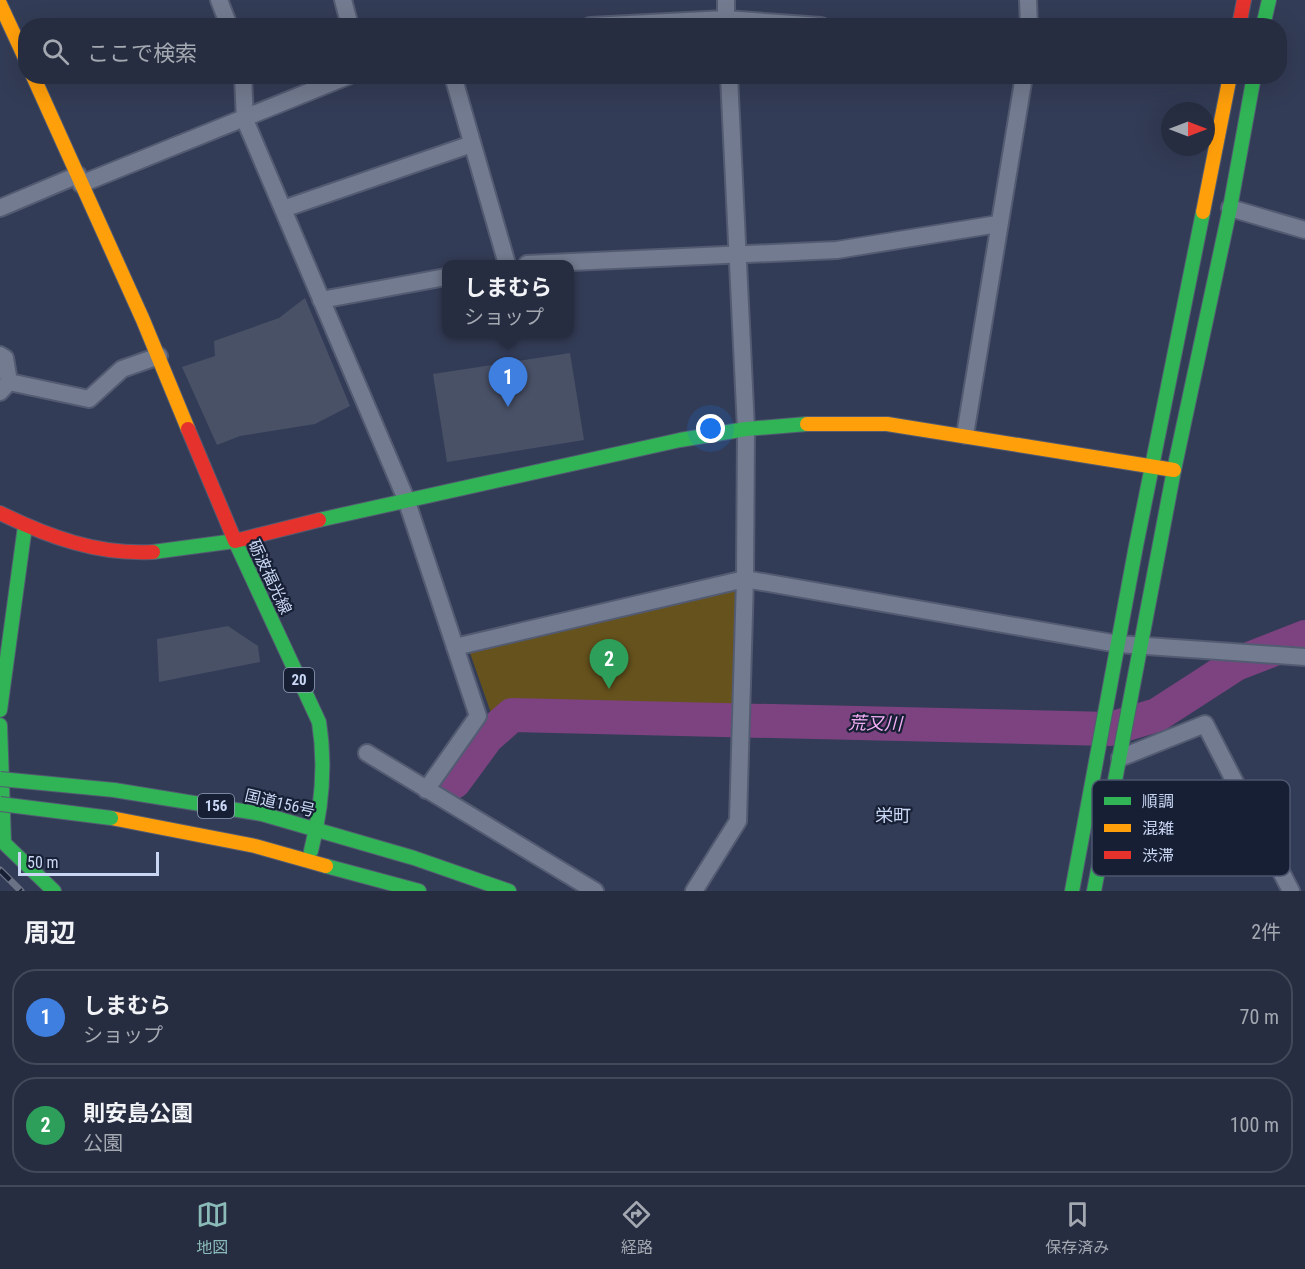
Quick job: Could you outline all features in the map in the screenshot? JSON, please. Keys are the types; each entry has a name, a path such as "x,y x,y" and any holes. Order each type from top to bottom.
{"main road":[{"path":"1241,18 1244,0"},
{"path":"1265,18 1269,0"},
{"path":"0,4 18,43"},
{"path":"37,84 159,356 235,541 406,498 680,440 746,429 804,424 886,424 1174,470"},
{"path":"1093,780 1228,84"},
{"path":"1116,780 1174,470 1230,207 1253,84"},
{"name":"砺波福光線","path":"0,513 25,526 75,545 130,554 183,551 235,541 319,722 324,749 323,790 318,829 309,860"},
{"path":"0,710 25,526"},
{"path":"0,725 4,843 54,891"},
{"name":"国道156号","path":"0,778 114,790 262,814 318,829 509,891"},
{"path":"1072,891 1092,784"},
{"name":"156","path":"0,804 111,818 309,860 419,891"},
{"path":"1094,891 1097,876"}],"street":[{"path":"219,0 226,18"},
{"path":"343,0 348,18"},
{"path":"726,0 726,18"},
{"path":"1028,0 1029,18"},
{"path":"243,84 245,120 406,498 478,716 426,790"},
{"path":"0,208 245,120 329,84"},
{"path":"455,84 506,260"},
{"path":"694,891 738,821 745,579 746,429 729,84"},
{"path":"965,435 1023,84"},
{"path":"283,208 472,144"},
{"path":"1230,207 1305,230"},
{"path":"574,261 738,252 837,250 998,224"},
{"path":"321,300 442,278"},
{"path":"0,355 5,358 4,387 89,399 122,369 159,356"},
{"path":"455,646 745,579 1118,644 1305,657"},
{"path":"1120,758 1205,724 1234,780"},
{"path":"367,753 595,891"},
{"path":"1283,876 1291,891"}],"shaded area":[{"path":"740,587 734,731 526,726 499,736 470,653"}],"building":[{"path":"305,298 350,406 315,424 240,436 217,445 182,367 215,356 214,341 279,318"},
{"path":"570,353 584,440 447,462 433,374"},
{"path":"228,626 258,646 260,662 159,682 157,639"}],"waterway":[{"name":"荒又川","path":"454,782 487,737 512,715 1110,729 1157,715 1236,664 1305,637"}],"railway":[{"path":"0,870 21,891"}],"traffic: fast":[{"path":"1265,18 1269,0"},
{"path":"1115,780 1174,470 1230,208 1253,84"},
{"path":"1093,780 1136,546 1203,212"},
{"path":"319,520 680,440 746,429 807,424"},
{"path":"0,710 25,526"},
{"path":"153,552 235,541 319,722 322,787 311,851"},
{"path":"0,725 4,843 54,891"},
{"path":"0,779 114,790"},
{"path":"1072,891 1092,783"},
{"path":"114,790 262,814 414,858 509,891"},
{"path":"0,804 111,818"},
{"path":"326,866 419,891"},
{"path":"1094,891 1097,876"}],"traffic: slow":[{"path":"0,4 18,43"},
{"path":"37,84 143,320 188,429"},
{"path":"1203,212 1228,84"},
{"path":"807,424 887,424 1174,470"},
{"path":"111,818 255,846 326,866"}],"traffic: jam":[{"path":"1241,18 1244,0"},
{"path":"188,429 235,541 319,520"},
{"path":"0,513 37,530 74,543 113,551 153,552"}],"place":[{"name":"しまむら","path":"508,407"},
{"name":"則安島公園","path":"609,689"}],"district":[{"name":"栄町","path":"893,815"}]}
